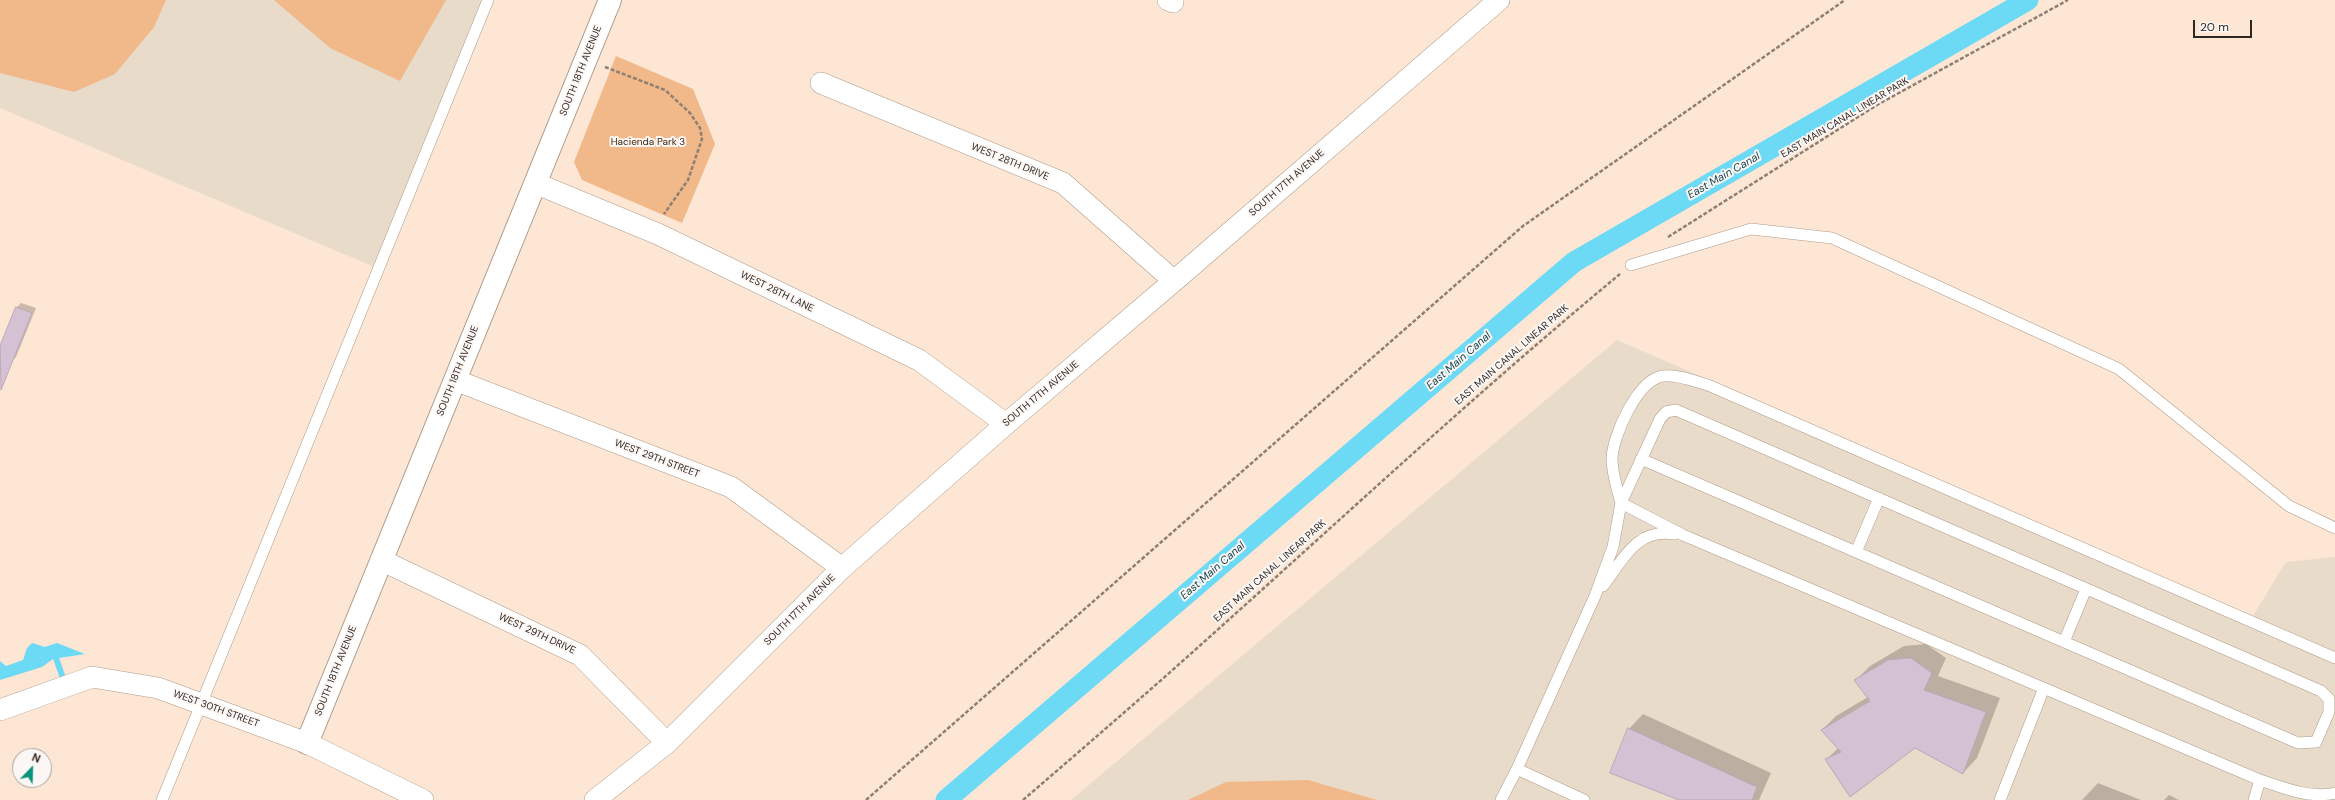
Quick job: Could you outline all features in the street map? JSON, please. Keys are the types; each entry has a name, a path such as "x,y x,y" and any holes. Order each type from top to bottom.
{"street":[{"name":"SOUTH 18TH AVENUE","path":"307,743 610,0"},
{"name":"SOUTH 17TH AVENUE","path":"596,800 667,743 842,568 1006,424 1499,0"},
{"name":"WEST 28TH DRIVE","path":"821,83 1063,184 1174,281"},
{"name":"WEST 28TH LANE","path":"535,183 658,234 919,360 1006,424"},
{"name":"WEST 29TH STREET","path":"455,380 731,487 842,568"},
{"name":"WEST 29TH DRIVE","path":"381,560 580,655 667,743"},
{"name":"WEST 30TH STREET","path":"0,710 92,677 158,688 307,743 423,800"}],"lane":[{"path":"162,800 488,0"},
{"path":"1631,266 1751,229 1832,238 2119,369 2289,506 2335,528"},
{"path":"1621,503 1612,458 1616,438 1631,405 1646,386 1662,376 1682,378 1708,385 2325,652 2335,658"},
{"path":"1501,800 1517,769 1596,596 1613,547 1621,503 1641,459 1660,419 1666,412 1676,410 2321,691 2329,699 2329,712 2316,742 2298,743 1641,459"},
{"path":"1856,552 1879,498"},
{"path":"1621,503 1683,535 2260,780 2293,790 2321,796 2335,793"},
{"path":"1596,596 1634,545 1648,535 1662,532 1683,535"},
{"path":"2064,642 2086,589"},
{"path":"2000,800 2044,688"},
{"path":"1517,769 1584,800"},
{"path":"2254,800 2260,780"}],"path":[{"path":"866,800 1523,226 1845,0"},
{"name":"EAST MAIN CANAL LINEAR PARK","path":"1665,238 1877,106 2051,11 2068,0"},
{"path":"586,59 665,90 685,108 700,128 702,139 688,180 666,209 658,234"},
{"name":"EAST MAIN CANAL LINEAR PARK","path":"1024,800 1195,650 1378,484 1529,350 1631,266"}],"shaded area":[{"path":"0,0 488,0 379,269 0,108"},
{"path":"1617,340 2253,616 2286,562 2335,557 2335,800 1071,800"}],"green space":[{"path":"0,0 166,0 154,27 115,74 74,92 0,73"},
{"path":"274,0 446,0 400,81 330,48"},
{"name":"Hacienda Park 3","path":"616,56 693,89 715,144 682,223 582,180 574,162"},
{"path":"1308,780 1377,800 1188,800 1226,782"}],"water":[{"path":"32,643 45,647 57,643 85,654 53,659 42,667 0,680 0,661 6,666 23,660 27,648"}],"building":[{"path":"16,307 32,313 1,390 0,346"},
{"path":"1911,658 1932,673 1924,690 1986,712 1963,774 1915,748 1850,797 1825,759 1841,752 1821,730 1870,701 1854,680 1888,660"},
{"path":"1628,728 1757,787 1752,800 1679,800 1610,773"}],"waterway":[{"name":"East Main Canal","path":"946,800 1574,262 2028,0"},
{"path":"56,658 65,684"}]}
